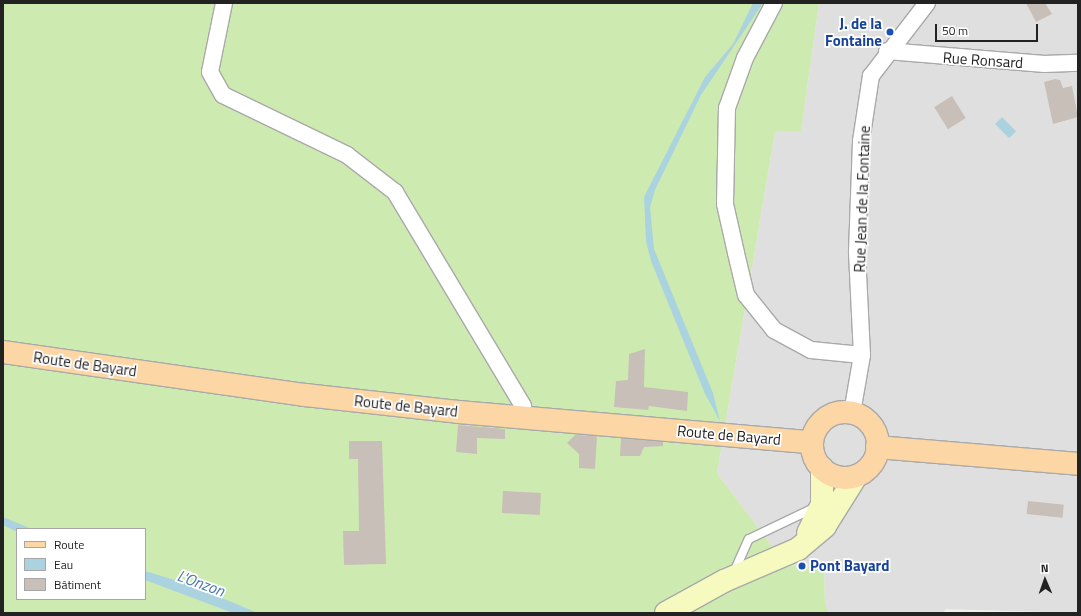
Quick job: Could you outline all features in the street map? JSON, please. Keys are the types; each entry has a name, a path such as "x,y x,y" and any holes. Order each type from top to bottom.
{"main road":[{"name":"Route de Bayard","path":"3,352 305,395 524,418 811,442"},
{"path":"666,613 693,597 728,580 798,549 825,526 855,478 867,470 874,461 877,447 872,424 852,413 829,415 814,430 811,442 815,460 822,468 837,477 855,478"},
{"path":"877,447 1078,464"},
{"path":"798,549 813,526 822,504 822,468"}],"street":[{"path":"224,3 210,72 223,95 347,155 395,192 523,406 524,418"},
{"path":"774,3 745,58 727,108 725,204 746,295 774,330 811,350 862,355"},
{"name":"Rue Jean de la Fontaine","path":"852,413 862,355 857,251 861,141 871,76 887,51 927,3"},
{"name":"Rue Ronsard","path":"887,51 1044,64 1078,63"}],"lane":[{"path":"728,580 749,539 822,504"}],"shaded area":[{"path":"819,3 1078,3 1078,613 946,609 942,613 829,613 825,602 824,567 787,566 717,473 775,132 801,130"}],"green space":[{"path":"3,3 819,3 801,131 775,132 717,473 787,566 824,567 825,602 829,613 3,613"}],"water":[{"path":"753,3 763,3 701,95 655,190 650,207 654,249 713,393 720,421 705,394 651,261 646,241 644,197 705,77 733,44"},
{"path":"1002,117 1016,131 1009,138 995,124"},
{"path":"3,517 30,528 16,528 16,532 3,525"},
{"path":"146,571 191,585 258,613 233,613 146,580"}],"building":[{"path":"1026,3 1045,3 1052,14 1036,22"},
{"path":"1055,79 1060,80 1063,88 1072,86 1078,117 1053,124 1044,82"},
{"path":"952,96 966,118 948,129 934,107"},
{"path":"645,349 644,387 688,392 687,411 649,406 648,410 614,407 616,381 628,380 629,354"},
{"path":"458,425 505,429 505,439 477,438 477,454 456,452"},
{"path":"575,435 597,436 595,469 579,468 579,454 567,443"},
{"path":"621,438 663,442 663,446 644,447 640,456 620,456"},
{"path":"349,441 382,441 386,564 344,565 343,531 359,531 358,459 349,459"},
{"path":"503,491 541,493 540,515 502,513"},
{"path":"1028,501 1064,505 1062,518 1027,514"}],"place":[{"name":"J. de la Fontaine","path":"890,32"},
{"name":"Pont Bayard","path":"802,566"}],"water label":[{"name":"L'Onzon","path":"201,583"}]}
